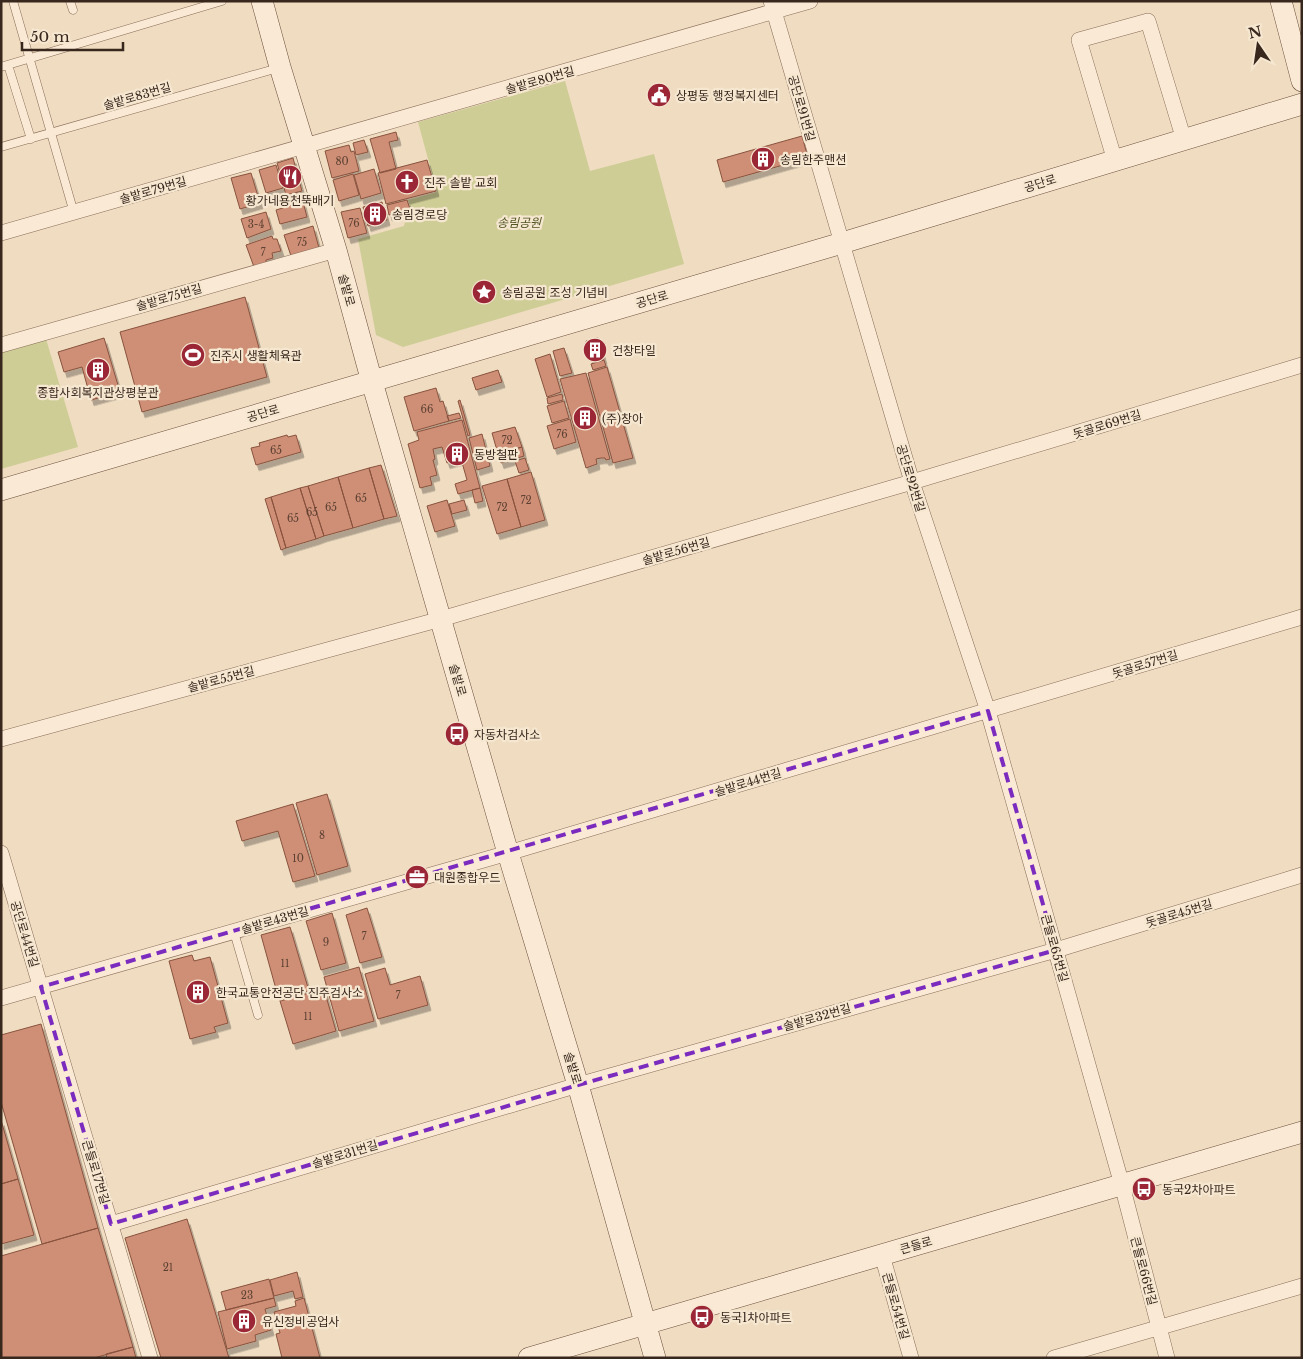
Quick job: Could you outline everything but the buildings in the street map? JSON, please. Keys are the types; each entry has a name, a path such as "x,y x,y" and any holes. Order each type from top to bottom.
{"street":[{"name":"솔밭로","path":"262,1 280,67 336,250 372,382 508,853 578,1085 655,1358"},
{"name":"솔밭로80번길","path":"305,147 773,6 810,1"},
{"path":"1281,1 1302,81"},
{"name":"공단로91번길","path":"773,6 842,243"},
{"path":"1115,161 1079,40 1148,21 1184,140"},
{"name":"공단로","path":"1,490 842,243 1302,104"},
{"name":"솔밭로79번길","path":"1,233 305,147"},
{"name":"공단로92번길","path":"842,243 912,482 988,711"},
{"name":"솔밭로75번길","path":"1,345 336,250"},
{"name":"돗골로69번길","path":"912,482 1302,365"},
{"name":"솔밭로56번길","path":"441,619 912,482"},
{"name":"돗골로57번길","path":"988,711 1302,617"},
{"name":"솔밭로55번길","path":"1,739 441,619"},
{"name":"솔밭로44번길","path":"508,853 988,711"},
{"name":"큰들로65번길","path":"988,711 1122,1185"},
{"name":"공단로44번길","path":"1,852 41,987"},
{"name":"솔밭로43번길","path":"1,998 508,853"},
{"name":"돗골로45번길","path":"1056,950 1302,876"},
{"name":"솔밭로32번길","path":"578,1085 1056,950"},
{"name":"큰들로17번길","path":"41,987 150,1358"},
{"name":"솔밭로31번길","path":"112,1224 578,1085"},
{"name":"큰들로","path":"529,1358 1302,1132"},
{"name":"큰들로66번길","path":"1122,1185 1167,1358"},
{"name":"큰들로54번길","path":"882,1255 911,1358"},
{"path":"1054,1358 1302,1286"}],"lane":[{"path":"13,1 74,212"},
{"path":"70,1 73,10"},
{"path":"30,138 5,66 222,1"},
{"name":"솔밭로83번길","path":"1,147 280,67"},
{"path":"234,932 258,1015"}],"highlighted area":[{"path":"988,711 1056,950 578,1085 111,1224 41,987"}],"green space":[{"name":"송림공원","path":"565,81 590,171 654,154 684,264 403,347 376,335 358,239 404,226 406,217 411,210 408,200 437,192 418,122"},
{"path":"46,339 78,447 1,469 1,352"}],"place":[{"name":"상평동 행정복지센터","path":"659,95"},
{"name":"송림한주맨션","path":"763,159"},
{"name":"황가네용천뚝배기","path":"290,177"},
{"name":"진주 솔밭 교회","path":"407,182"},
{"name":"송림경로당","path":"375,214"},
{"name":"송림공원 조성 기념비","path":"484,292"},
{"name":"건창타일","path":"595,350"},
{"name":"진주시 생활체육관","path":"193,355"},
{"name":"종합사회복지관상평분관","path":"98,370"},
{"name":"(주)창아","path":"585,418"},
{"name":"동방철판","path":"457,454"},
{"name":"자동차검사소","path":"457,734"},
{"name":"대원종합우드","path":"417,877"},
{"name":"한국교통안전공단 진주검사소","path":"198,992"},
{"name":"동국2차아파트","path":"1144,1189"},
{"name":"동국1차아파트","path":"702,1317"},
{"name":"유신정비공업사","path":"244,1321"}]}
